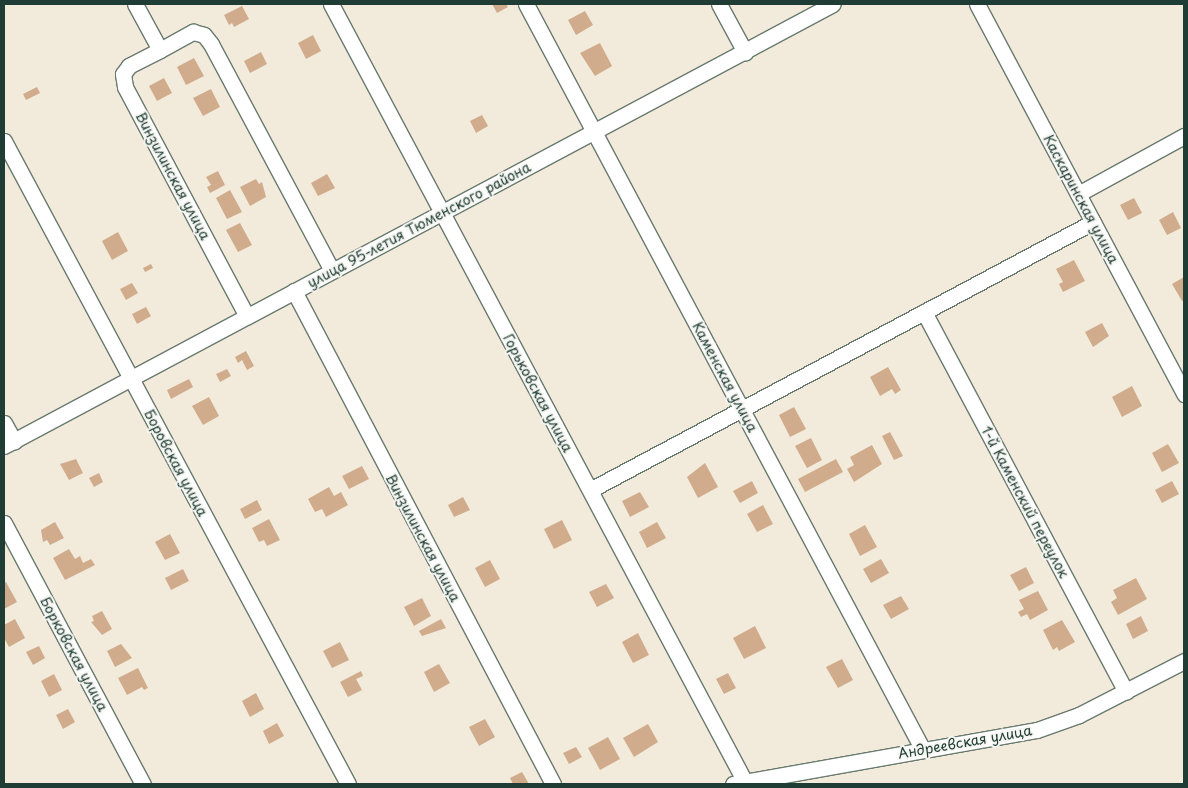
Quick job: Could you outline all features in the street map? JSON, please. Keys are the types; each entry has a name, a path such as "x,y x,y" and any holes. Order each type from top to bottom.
{"street":[{"path":"135,4 160,50"},
{"name":"Горьковская улица","path":"331,4 590,490 739,783"},
{"name":"Каменская улица","path":"526,4 923,750"},
{"path":"719,4 745,52"},
{"name":"улица 95-летия Тюменского района","path":"9,444 294,291 595,133 830,4"},
{"name":"Каскаринская улица","path":"977,4 1184,394"},
{"name":"Винзилинская улица","path":"248,316 125,87 123,74 129,66 194,32 204,35 211,44 332,271"},
{"path":"1078,194 1184,136"},
{"name":"Боровская улица","path":"4,141 348,784"},
{"path":"590,490 1093,222"},
{"name":"Винзилинская улица","path":"294,291 552,784"},
{"name":"1-й Каменский переулок","path":"924,312 1126,692"},
{"path":"4,423 9,444"},
{"name":"Борковская улица","path":"4,523 143,784"},
{"name":"Андреевская улица","path":"739,783 1037,730 1079,715 1184,661"}],"building":[{"path":"492,4 506,4 508,7 497,13"},
{"path":"242,6 249,19 234,27 232,23 229,25 224,15"},
{"path":"585,11 593,25 576,35 568,20"},
{"path":"313,35 321,51 306,59 298,43"},
{"path":"600,43 612,66 595,76 580,53"},
{"path":"261,52 267,64 250,73 244,61"},
{"path":"194,58 204,76 186,85 177,67"},
{"path":"164,78 172,93 157,101 149,86"},
{"path":"37,87 40,93 26,100 23,94"},
{"path":"211,89 220,107 203,116 193,98"},
{"path":"482,115 488,126 476,133 470,121"},
{"path":"218,171 225,185 210,193 207,187 211,185 206,177"},
{"path":"327,174 335,188 318,196 311,183"},
{"path":"256,179 259,184 262,182 266,197 250,206 240,187"},
{"path":"230,190 242,212 227,219 216,198"},
{"path":"1134,198 1142,213 1128,220 1120,205"},
{"path":"1173,212 1181,228 1167,235 1159,220"},
{"path":"240,223 252,245 238,252 226,230"},
{"path":"118,232 128,251 112,260 102,241"},
{"path":"1074,260 1085,281 1063,292 1059,284 1063,282 1056,269"},
{"path":"151,264 153,268 145,272 143,268"},
{"path":"1184,277 1184,300 1182,301 1172,284"},
{"path":"132,283 138,293 126,300 120,289"},
{"path":"146,307 151,316 137,324 132,314"},
{"path":"1102,323 1109,336 1093,347 1085,332"},
{"path":"246,351 254,366 247,370 242,360 238,363 235,357"},
{"path":"888,367 901,390 895,394 892,389 880,396 870,377"},
{"path":"227,369 231,376 220,382 216,374"},
{"path":"189,379 193,387 171,399 167,390"},
{"path":"1132,386 1142,406 1122,417 1112,397"},
{"path":"209,397 219,416 203,425 192,406"},
{"path":"794,407 806,429 790,437 779,415"},
{"path":"890,432 903,456 894,460 882,436"},
{"path":"811,438 822,460 807,468 795,446"},
{"path":"1168,444 1179,463 1162,472 1152,453"},
{"path":"872,445 882,464 854,482 847,469 854,465 850,457"},
{"path":"76,459 83,473 69,480 60,464"},
{"path":"836,459 843,472 805,492 798,479"},
{"path":"705,463 718,487 698,498 687,477"},
{"path":"362,466 369,479 349,489 342,476"},
{"path":"99,473 103,482 94,487 89,478"},
{"path":"752,481 758,493 740,503 733,491"},
{"path":"1172,481 1179,494 1162,503 1155,490"},
{"path":"329,487 334,496 341,492 348,505 326,517 322,509 315,512 308,499"},
{"path":"640,492 649,507 630,517 622,501"},
{"path":"463,497 470,510 454,517 448,505"},
{"path":"257,500 262,510 245,519 240,509"},
{"path":"763,505 773,524 757,532 747,514"},
{"path":"269,519 280,540 267,546 264,540 259,542 252,528"},
{"path":"562,520 572,540 554,549 544,529"},
{"path":"55,522 64,538 50,545 47,540 43,542 41,530"},
{"path":"657,522 666,538 647,548 639,532"},
{"path":"865,525 877,547 860,556 849,534"},
{"path":"170,534 180,553 165,560 155,542"},
{"path":"69,549 75,559 80,556 83,563 91,559 95,565 65,580 53,558"},
{"path":"881,559 889,573 871,583 863,569"},
{"path":"490,560 500,579 485,587 475,568"},
{"path":"1026,567 1034,583 1019,591 1010,575"},
{"path":"183,569 189,581 171,590 165,578"},
{"path":"1136,578 1147,599 1118,615 1111,602 1117,598 1113,590"},
{"path":"6,582 17,602 4,609 4,583"},
{"path":"606,584 614,598 597,607 589,592"},
{"path":"1038,591 1048,610 1030,620 1027,614 1021,617 1018,612 1024,609 1019,600"},
{"path":"901,596 909,609 891,619 883,605"},
{"path":"422,598 431,616 414,626 404,607"},
{"path":"102,611 112,629 102,635 91,622 94,621 92,616"},
{"path":"1141,616 1148,631 1133,639 1126,624"},
{"path":"15,619 25,638 9,647 4,638 4,625"},
{"path":"441,619 446,628 422,636 419,631"},
{"path":"1062,620 1075,642 1059,651 1057,647 1053,650 1043,630"},
{"path":"755,626 766,648 744,659 733,638"},
{"path":"638,633 649,655 633,663 622,642"},
{"path":"340,642 349,660 332,668 323,651"},
{"path":"121,644 132,658 115,667 107,651"},
{"path":"39,646 45,658 33,665 26,652"},
{"path":"842,659 853,680 838,688 826,667"},
{"path":"439,664 450,683 434,692 424,672"},
{"path":"138,668 148,688 144,690 142,687 127,695 118,678"},
{"path":"361,671 363,676 356,679 362,690 348,697 340,682"},
{"path":"728,673 736,688 724,694 716,679"},
{"path":"54,674 62,690 49,697 41,681"},
{"path":"256,693 264,709 250,717 242,701"},
{"path":"68,709 75,722 63,729 56,715"},
{"path":"485,719 495,737 479,746 469,727"},
{"path":"277,723 284,736 269,744 263,731"},
{"path":"648,724 658,742 634,757 623,738"},
{"path":"608,737 620,759 600,770 588,748"},
{"path":"576,747 582,757 569,764 563,753"},
{"path":"522,772 529,784 513,784 510,778"}]}
